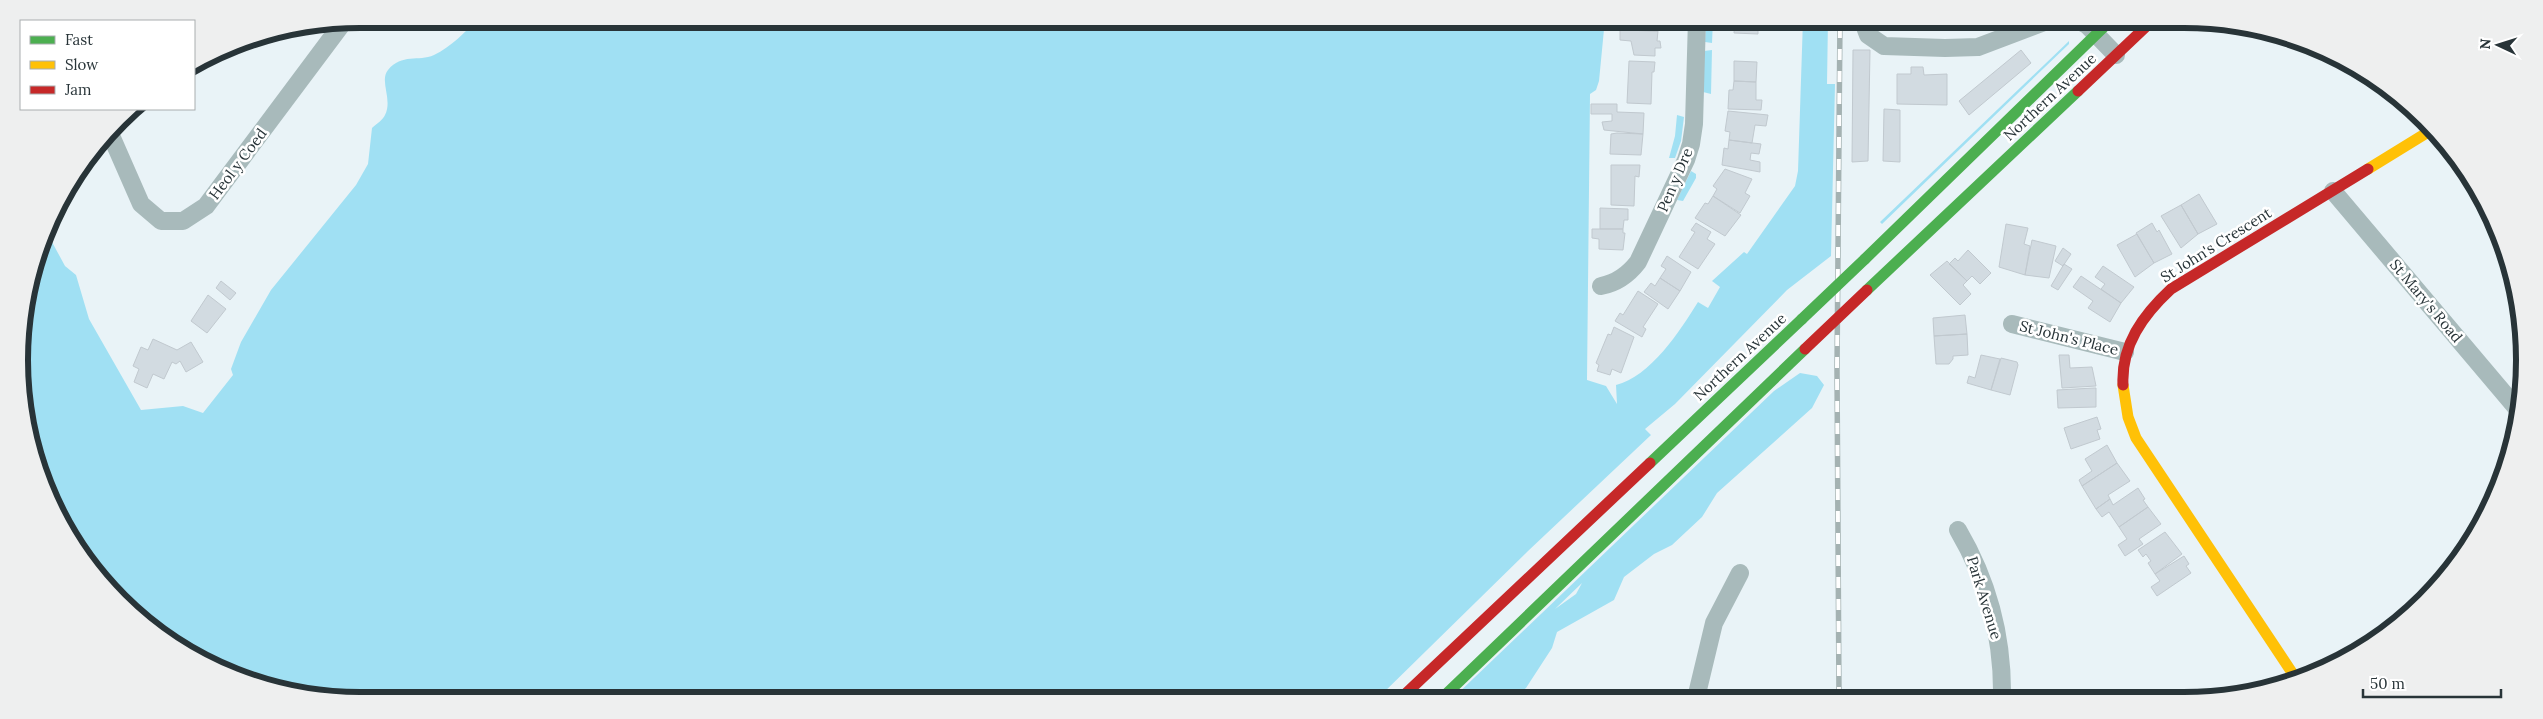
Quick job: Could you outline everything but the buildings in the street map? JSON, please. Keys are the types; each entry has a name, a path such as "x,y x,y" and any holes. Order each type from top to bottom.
{"main road":[{"name":"Northern Avenue","path":"1407,692 1865,259 2102,28"},
{"name":"Northern Avenue","path":"1448,692 1805,349 2144,28"},
{"name":"St John's Crescent","path":"2292,673 2136,438 2125,407 2123,370 2125,352 2146,314 2171,289 2426,133"}],"street":[{"name":"Heol y Coed","path":"112,139 141,204 161,221 184,221 206,206 339,28"},
{"name":"Pen y Dre","path":"1601,286 1622,278 1638,262 1686,160 1694,124 1697,28"},
{"path":"1865,28 1868,35 1875,42 1884,46 1945,48 1978,46 2027,28"},
{"path":"2088,28 2116,55"},
{"name":"St Mary's Road","path":"2333,191 2513,404"},
{"name":"St John's Place","path":"2012,324 2125,352"},
{"name":"Park Avenue","path":"1958,530 1969,549 1994,617 2002,668 2002,692"},
{"path":"1697,692 1714,623 1740,573"}],"shaded area":[{"path":"469,28 1604,28 1599,81 1596,90 1590,94 1587,380 1606,386 1617,404 1616,385 1641,373 1652,363 1673,339 1698,302 1708,308 1720,287 1712,281 1744,252 1747,254 1795,186 1798,171 1803,28 1828,28 1827,84 1835,84 1831,256 1787,290 1675,404 1645,429 1651,435 1528,551 1384,692 360,692 316,689 253,674 193,647 157,623 141,609 96,562 72,526 62,506 45,466 39,445 30,403 28,381 30,316 45,253 50,239 65,266 76,275 89,319 141,410 183,406 203,413 233,375 231,369 241,342 271,290 356,185 368,164 372,128 383,119 387,109 385,79 388,70 399,61 434,55 458,39"},
{"path":"1706,28 1713,28 1712,43 1705,42"},
{"path":"2069,41 2069,44 1882,224 1880,222"},
{"path":"1712,50 1711,94 1703,92 1704,51"},
{"path":"1677,115 1684,117 1681,141 1675,158 1669,158 1675,136"},
{"path":"1691,171 1696,174 1696,178 1683,201 1677,200"},
{"path":"1800,373 1817,376 1824,385 1812,408 1717,493 1702,517 1672,545 1654,554 1624,577 1614,600 1557,632 1552,648 1526,688 1520,692 1459,692 1774,391","holes":["1582,583 1576,594 1555,609"]}],"railway":[{"path":"1839,692 1837,369 1840,28"}],"traffic: fast":[{"path":"1865,259 2103,28"},
{"path":"1867,290 2078,91"},
{"path":"1802,319 1865,259"},
{"path":"1650,463 1802,319"},
{"path":"1448,692 1805,349"}],"traffic: slow":[{"path":"2368,169 2426,133"},
{"path":"2123,385 2128,417 2136,438 2292,673"}],"traffic: jam":[{"path":"2078,91 2144,28"},
{"path":"2123,385 2123,370 2130,344 2151,309 2171,289 2368,169"},
{"path":"1805,349 1867,290"},
{"path":"1407,692 1650,463"}]}
